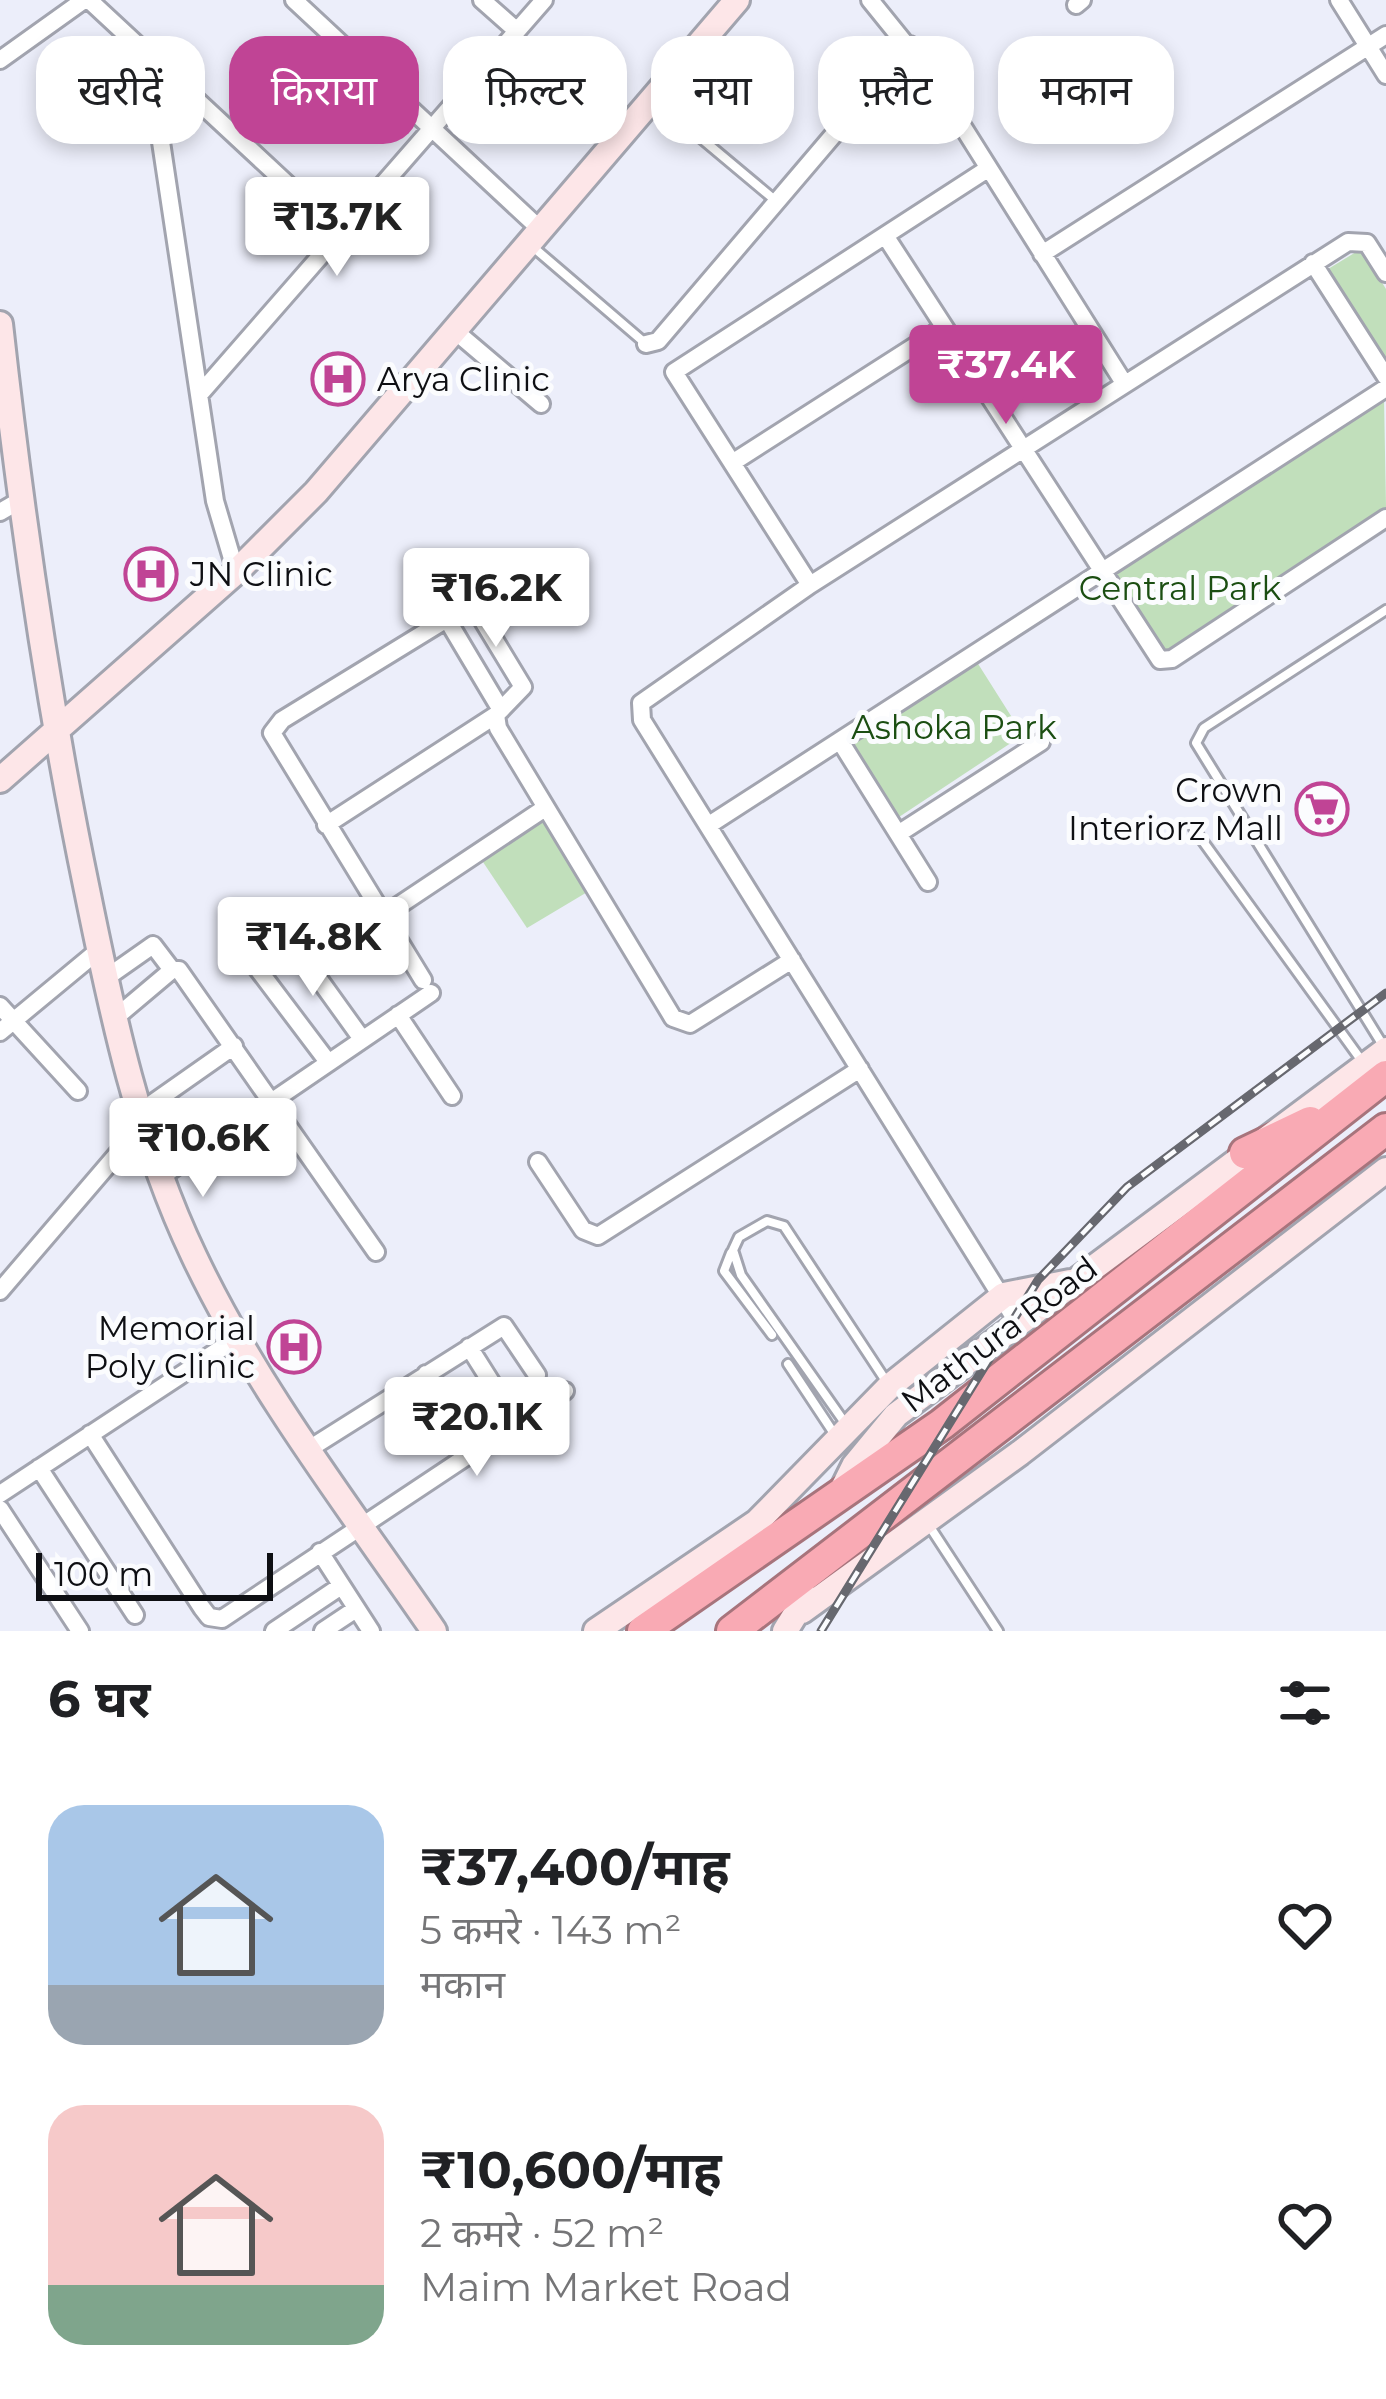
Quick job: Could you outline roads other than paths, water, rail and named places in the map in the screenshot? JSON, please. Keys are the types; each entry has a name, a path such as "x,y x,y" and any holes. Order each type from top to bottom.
{"highway":[{"name":"Mathura Road","path":"643,1631 839,1497 1157,1260 1358,1099 1379,1064"},
{"path":"1245,1153 1358,1099"},
{"path":"732,1631 1386,1129"}],"street":[{"path":"0,60 86,0 125,36"},
{"path":"294,0 434,128 535,237"},
{"path":"482,0 517,31"},
{"path":"200,395 544,0"},
{"path":"707,36 737,0"},
{"path":"870,0 902,36"},
{"path":"1339,0 1386,75"},
{"path":"1042,254 1386,35"},
{"path":"0,780 236,572 316,492 651,102"},
{"path":"205,110 342,235"},
{"path":"162,144 215,501 236,572"},
{"path":"646,344 658,341 826,144"},
{"path":"970,144 1124,383"},
{"path":"810,585 674,372 986,170"},
{"path":"886,237 1150,651 1166,662 1386,518"},
{"path":"1019,1325 1004,1294 642,720 641,703 810,585 1348,242 1363,239 1386,272"},
{"path":"1313,263 1386,377"},
{"path":"0,324 10,507 99,950 161,1177 192,1254 237,1337 434,1631"},
{"path":"732,464 943,328"},
{"path":"455,331 541,404"},
{"path":"709,825 1386,388"},
{"path":"161,1177 398,1015 427,987 274,743 274,727 445,616 473,608 523,687 498,712 326,825"},
{"path":"445,616 498,712 498,728 678,1024 690,1024 792,960"},
{"path":"46,682 96,695"},
{"path":"840,741 928,882"},
{"path":"898,834 1041,742"},
{"path":"383,916 545,808"},
{"path":"280,925 362,1039"},
{"path":"106,978 153,945 172,970 181,972 376,1252"},
{"path":"0,1032 6,1012 99,950"},
{"path":"257,968 328,1062"},
{"path":"116,1018 172,970"},
{"path":"6,1012 78,1091"},
{"path":"398,1015 452,1096"},
{"path":"0,1291 142,1118 233,1046"},
{"path":"839,1497 854,1466 896,1415 1245,1153 1379,1064"},
{"path":"538,1162 584,1230 598,1236 860,1069"},
{"path":"784,1631 802,1611 1386,1170"},
{"name":"Mathura Road","path":"596,1631 758,1522 890,1386 1004,1294 1077,1281"},
{"path":"309,1449 504,1326 537,1376"},
{"path":"0,1494 237,1337"},
{"path":"469,1347 498,1393"},
{"path":"426,1374 457,1421"},
{"path":"191,1631 209,1617 222,1619 565,1391"},
{"path":"90,1434 209,1617"},
{"path":"39,1468 135,1615"},
{"path":"0,1509 80,1631"},
{"path":"320,1552 370,1631"},
{"path":"802,1611 814,1565"},
{"path":"274,1631 341,1586"},
{"path":"323,1631 356,1610"}],"lane":[{"path":"708,144 777,202"},
{"path":"535,237 646,344"},
{"path":"1379,1064 1318,938 1196,743 1204,728 1386,610"},
{"path":"1194,829 1379,1064"},
{"path":"772,1335 724,1271 739,1238 767,1221 784,1226 890,1386"},
{"path":"733,1250 741,1275 845,1435"},
{"path":"788,1364 845,1435"},
{"path":"925,1520 998,1631"}],"railway":[{"path":"821,1631 1038,1280 1127,1187 1386,993"}],"place":[{"name":"Arya Clinic","path":"338,379"},
{"name":"JN Clinic","path":"151,574"},
{"name":"Crown Interiorz Mall","path":"1322,809"},
{"name":"Memorial Poly Clinic","path":"294,1347"}],"park label":[{"name":"Central Park","path":"1180,588"},
{"name":"Ashoka Park","path":"954,727"}]}
